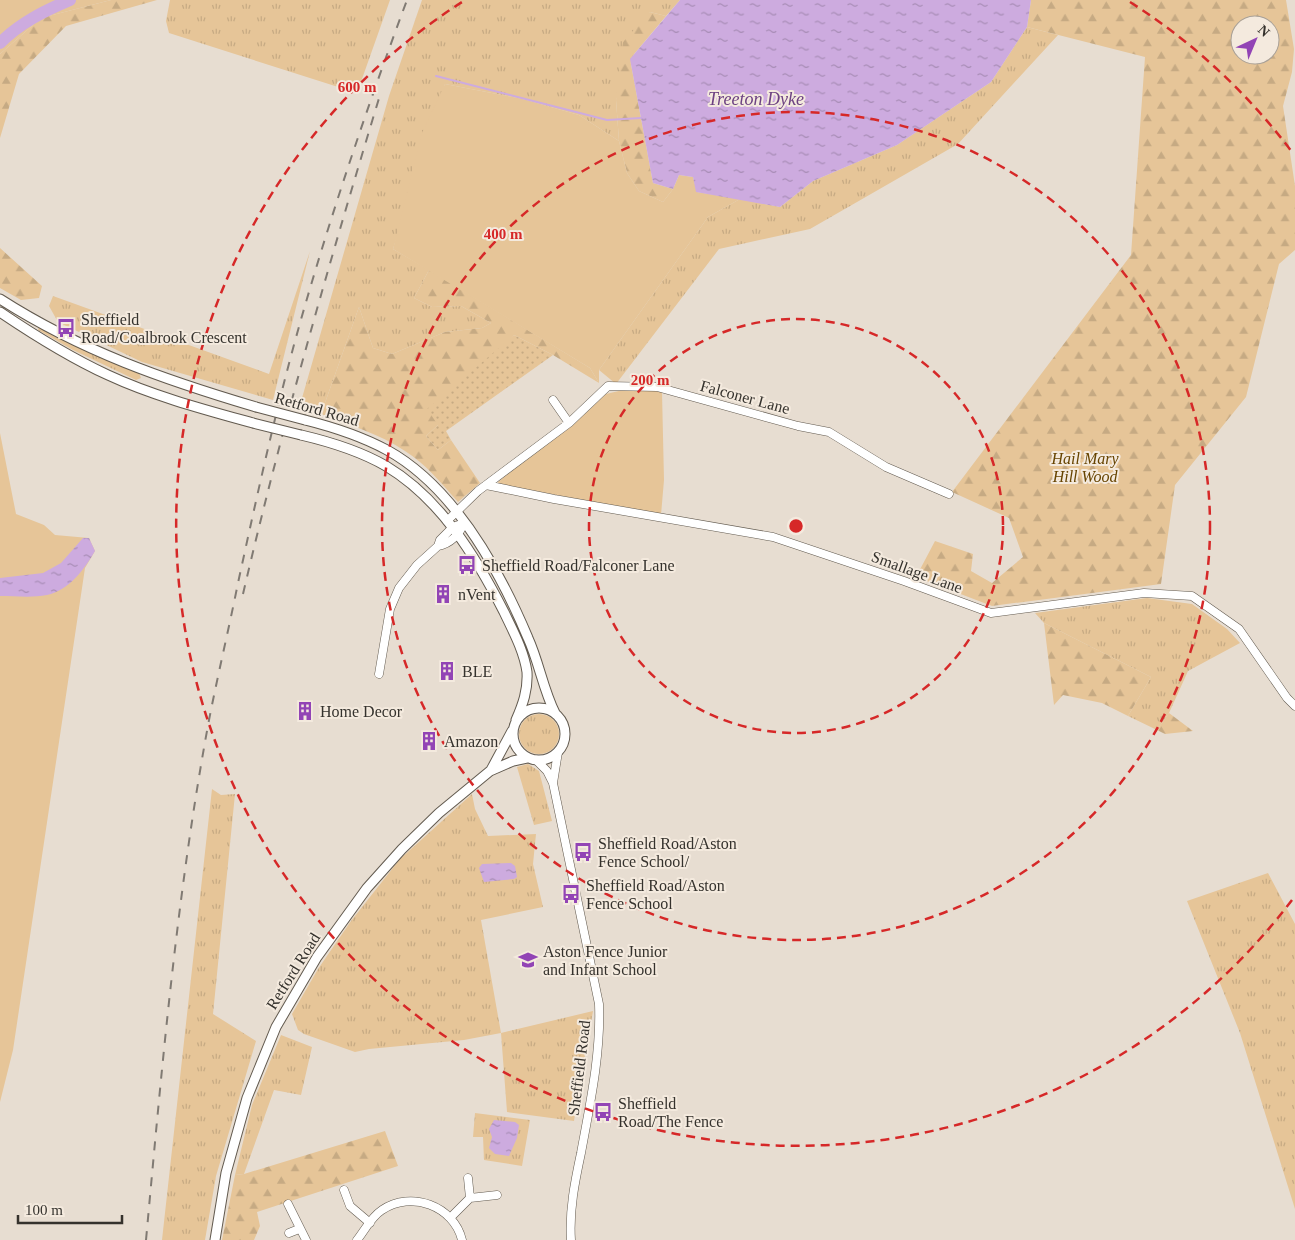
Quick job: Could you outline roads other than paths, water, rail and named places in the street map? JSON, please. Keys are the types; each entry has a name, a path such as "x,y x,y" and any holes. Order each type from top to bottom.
{"main road":[{"name":"Retford Road","path":"0,299 65,335 122,363 256,407 345,431 395,455 420,474 439,492 464,523 499,578 517,611 540,668 554,713"},
{"name":"Retford Road","path":"0,312 31,332 108,375 199,408 346,448 386,466 423,494 453,527 492,590 512,628 527,671 527,688 515,724 490,771"},
{"path":"534,708 548,710 560,718 565,732 562,746 552,757 544,760 532,759 517,749 512,735 515,724 527,710 534,708"},
{"name":"Retford Road","path":"215,1240 226,1173 247,1098 276,1027 317,957 368,888 402,849 439,813 490,771 513,761 532,759"}],"street":[{"name":"Falconer Lane","path":"379,674 390,609 399,588 417,565 438,546 445,545 453,527 456,513 486,485 569,423 606,387 657,387 798,426 817,428 829,432 886,466 949,494"},
{"path":"553,400 569,423"},
{"name":"Smallage Lane","path":"486,485 554,499 773,537 904,581 991,614 1144,593 1192,596 1239,629 1287,698 1295,706"},
{"path":"453,527 464,523"},
{"name":"Sheffield Road","path":"553,783 558,752"},
{"name":"Sheffield Road","path":"532,759 547,771 553,783 599,1004 598,1051 572,1199 571,1240"},
{"path":"468,1178 470,1198"},
{"path":"344,1190 350,1206 370,1223"},
{"path":"451,1217 470,1198 497,1195"},
{"path":"357,1240 374,1216 384,1208 412,1201 423,1202 433,1206 451,1217 460,1232 462,1240"},
{"path":"288,1204 306,1240"},
{"path":"289,1233 299,1229"}],"water":[{"name":"Treeton Dyke","path":"680,0 1031,0 1027,27 991,82 897,145 813,181 780,207 696,192 693,177 679,175 673,189 653,183 630,59"},
{"path":"83,538 89,538 95,551 81,572 62,589 41,596 0,596 0,578 43,573 61,563"},
{"path":"511,863 515,866 517,877 514,879 484,882 479,868 482,864"},
{"path":"494,1120 515,1122 519,1125 517,1138 509,1156 495,1154 489,1148 492,1137 489,1129"}],"waterway":[{"path":"0,43 33,18 70,0"},
{"path":"436,76 607,120 641,118"}],"railway":[{"path":"146,1240 179,914 198,785 216,686 277,411 315,270 366,115 407,0"},
{"path":"243,594 307,343 380,95"}],"place":[{"name":"Sheffield Road/Coalbrook Crescent","path":"66,328"},
{"name":"Sheffield Road/Falconer Lane","path":"467,565"},
{"name":"nVent","path":"443,594"},
{"name":"BLE","path":"447,671"},
{"name":"Home Decor","path":"305,711"},
{"name":"Amazon","path":"429,741"},
{"name":"Sheffield Road/Aston Fence School/","path":"583,852"},
{"name":"Sheffield Road/Aston Fence School","path":"571,894"},
{"name":"Aston Fence Junior and Infant School","path":"528,960"},
{"name":"Sheffield Road/The Fence","path":"603,1112"}],"park label":[{"name":"Hail Mary Hill Wood","path":"1085,467"}]}
